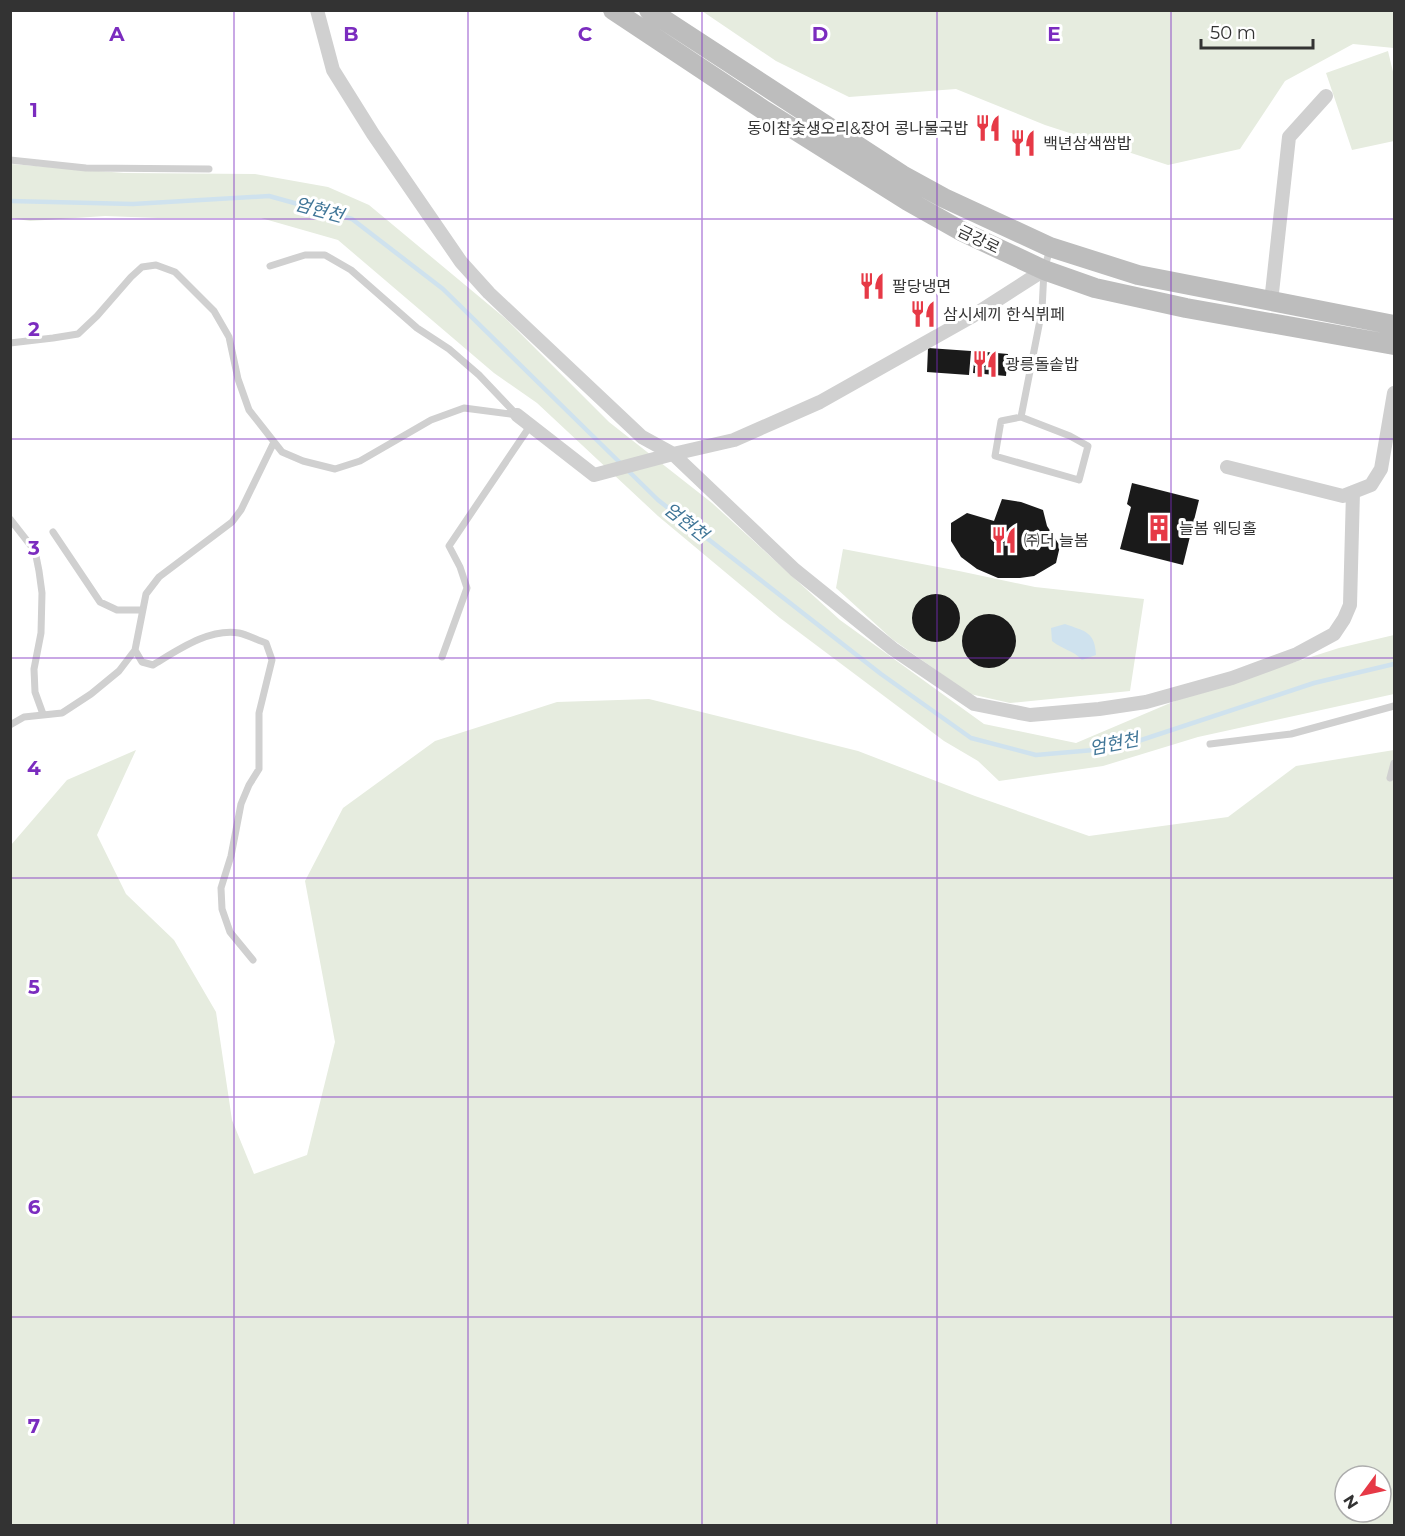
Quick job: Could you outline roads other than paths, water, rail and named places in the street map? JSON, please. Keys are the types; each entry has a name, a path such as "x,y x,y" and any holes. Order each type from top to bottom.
{"main road":[{"name":"금강로","path":"614,10 765,111 908,201 963,232 1044,270 1095,288 1186,308 1395,345"},
{"name":"금강로","path":"649,10 902,175 944,198 1050,248 1138,275 1395,325"}],"street":[{"path":"317,10 333,70 373,134 461,262 489,293 642,437 673,454 795,570 893,649 974,704 1030,715 1100,709 1146,702 1232,678 1297,654 1334,634 1350,605 1353,492"},
{"path":"1272,302 1289,137 1326,96"},
{"path":"517,415 594,475 734,440 820,402 971,317 1044,270"},
{"path":"1227,467 1343,496 1371,485 1381,469 1395,393"}],"lane":[{"path":"10,160 86,168 209,169"},
{"path":"1021,417 1041,310 1044,270 1050,248"},
{"path":"270,266 304,255 325,255 351,270 417,328 449,349 479,375 517,415"},
{"path":"10,343 78,334 142,267 156,265 175,272 214,311 229,337 238,380 249,410 282,452 303,461 335,469 360,461 431,420 464,408 517,415"},
{"path":"1021,417 1071,436 1088,446 1079,480 995,456 1001,421 1021,417"},
{"path":"442,657 467,588 460,567 448,546 530,426"},
{"path":"10,725 24,717 62,713 91,694 119,671 135,650 146,594 159,577 232,522 241,510 274,442"},
{"path":"10,519 35,550 39,571 42,593 41,633 34,669 35,692 43,714"},
{"path":"53,532 99,602 117,610 142,610"},
{"path":"135,650 142,662 153,665 210,634 239,633 266,643 272,660 259,713 259,769 241,804 231,856 221,888 222,909 230,932 253,960"},
{"path":"1210,744 1291,734 1395,706"},
{"path":"1390,778 1395,763"}],"water":[{"path":"1065,624 1091,636 1096,655 1082,660 1052,641 1051,628"}],"waterway":[{"name":"엄현천","path":"10,201 133,204 269,196 352,219 443,289 658,500 881,674 971,738 1036,755 1117,748 1314,683 1394,664"}],"place":[{"name":"동이참숯생오리&장어 콩나물국밥","path":"988,128"},
{"name":"백년삼색쌈밥","path":"1023,143"},
{"name":"팔당냉면","path":"872,286"},
{"name":"삼시세끼 한식뷔페","path":"923,314"},
{"name":"광릉돌솥밥","path":"985,364"},
{"name":"늘봄 웨딩홀","path":"1159,528"},
{"name":"㈜더 늘봄","path":"1004,540"}]}
